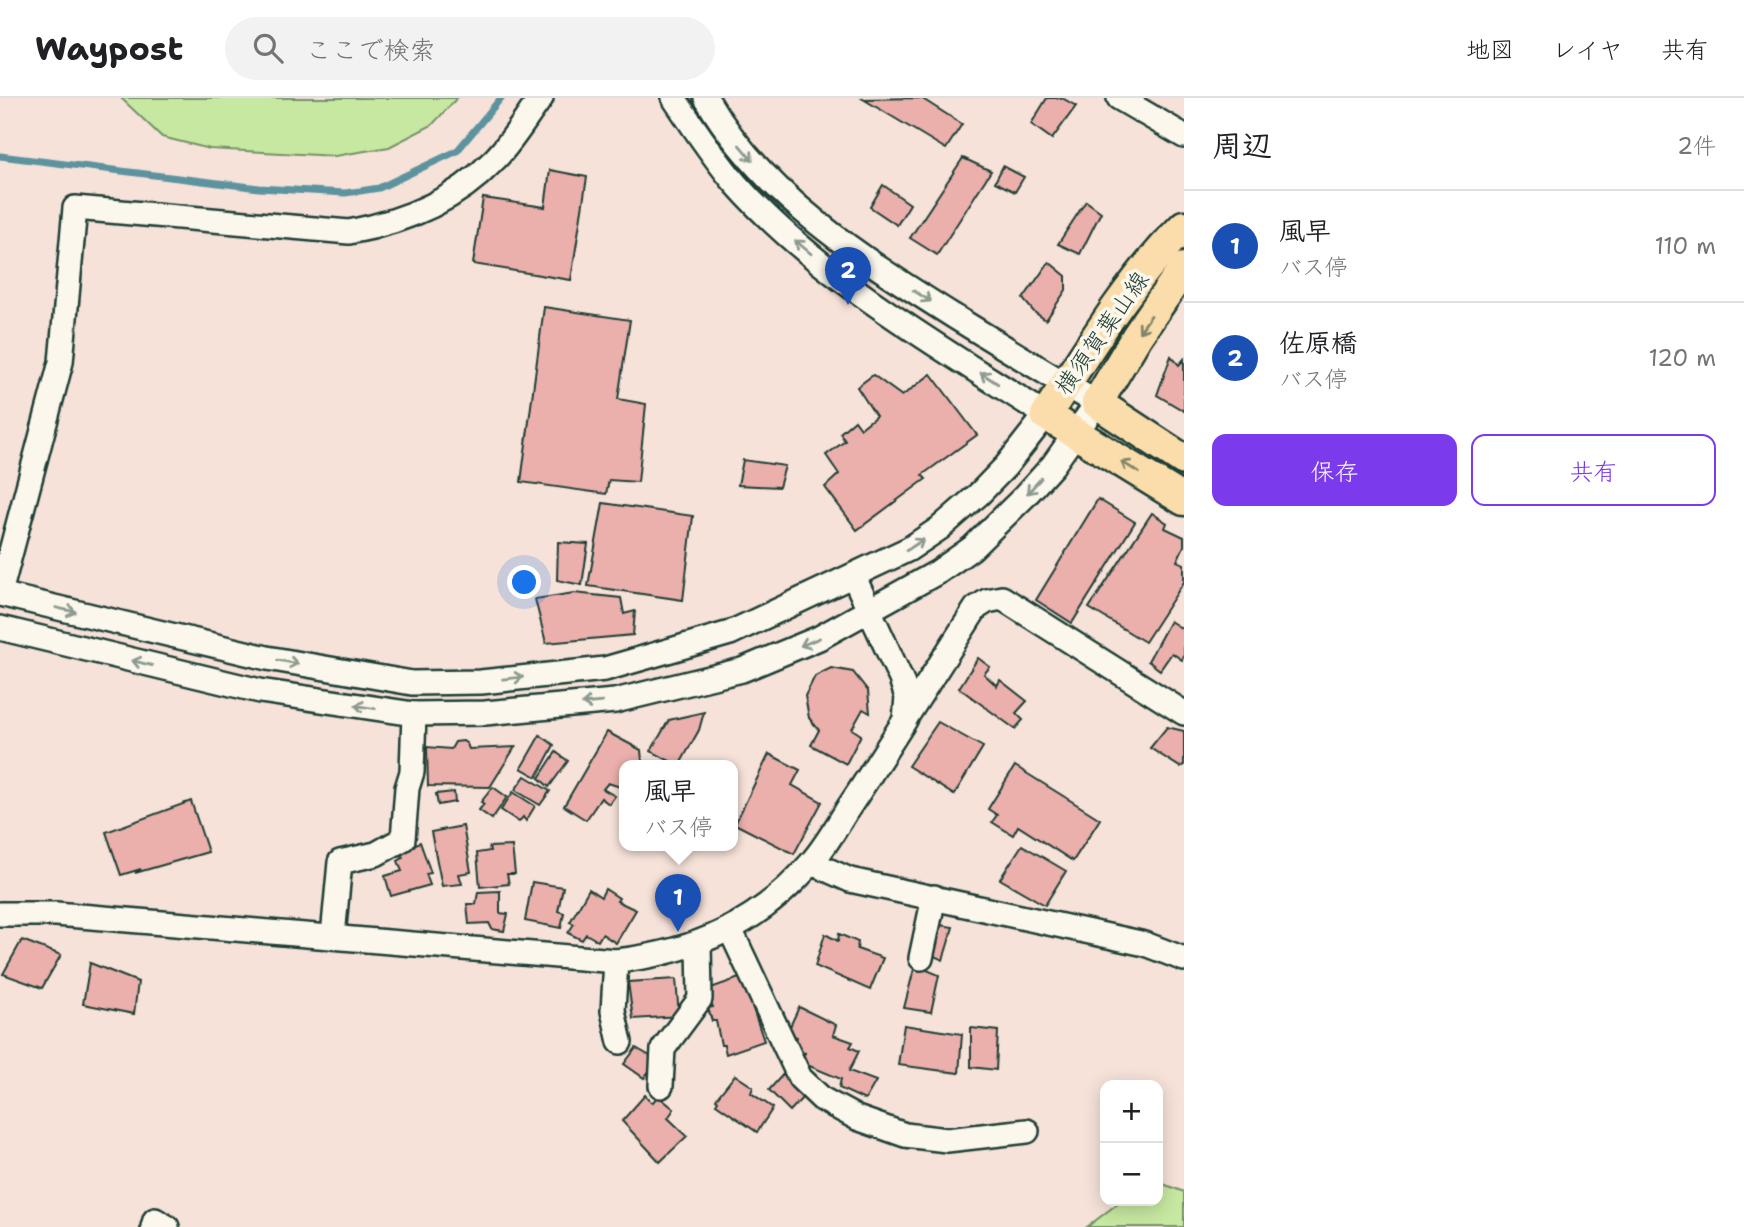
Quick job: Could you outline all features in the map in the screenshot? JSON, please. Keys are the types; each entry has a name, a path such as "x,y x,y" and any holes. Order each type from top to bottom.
{"main road":[{"name":"横須賀葉山線","path":"1184,226 1163,247 1101,330 1046,415 1184,500"},
{"name":"横須賀葉山線","path":"1184,268 1137,336 1097,403 1184,460"}],"street":[{"path":"541,98 493,162 436,204 383,226 349,232 75,208 61,362 0,593 268,658 412,683 481,682 605,669 730,633 855,577 909,550 940,528 1006,466 1046,415 881,306 768,218 707,148 674,98"},
{"path":"0,628 260,691 414,714 485,713 615,701 742,670 819,638 938,572 972,548 1024,497 1077,433 1097,403 840,242 807,216 768,179 717,116 706,98"},
{"path":"1119,98 1184,136"},
{"path":"855,577 901,679 907,697 905,720"},
{"path":"0,914 56,914 616,961 649,957 699,943 730,929 776,899 812,863 976,608 987,601 1002,598 1184,713"},
{"path":"333,936 340,863 376,854 403,839 407,788 412,772 414,714"},
{"path":"812,863 850,880 1145,944 1184,959"},
{"path":"920,958 934,897"},
{"path":"730,929 800,1078 822,1099 857,1118 905,1135 947,1140 1027,1131"},
{"path":"661,1086 663,1049 701,999 699,943"},
{"path":"616,961 613,1010 620,1042"},
{"path":"153,1227 155,1220 167,1227"}],"green space":[{"path":"121,98 457,98 432,125 389,147 335,156 210,149 162,137"},
{"path":"1163,1184 1184,1192 1184,1227 1087,1227 1114,1206 1163,1206"}],"building":[{"path":"921,98 962,124 946,149 863,99"},
{"path":"1047,98 1062,98 1076,106 1052,139 1031,124"},
{"path":"963,158 991,171 937,255 910,238"},
{"path":"1003,166 1024,177 1015,192 995,182"},
{"path":"550,170 587,177 571,280 473,264 483,198 545,207"},
{"path":"883,185 910,204 897,225 870,207"},
{"path":"1086,201 1101,212 1080,254 1058,244"},
{"path":"1049,262 1066,276 1066,290 1046,320 1034,312 1023,299"},
{"path":"544,307 630,320 618,399 646,404 638,482 609,480 606,494 521,482"},
{"path":"1171,356 1179,365 1184,359 1184,411 1157,395"},
{"path":"931,374 977,435 922,475 926,479 857,530 825,487 839,474 826,455 845,441 840,433 855,420 861,428 876,416 857,387 873,375 902,396"},
{"path":"743,460 785,466 779,487 738,485"},
{"path":"1098,499 1135,522 1072,623 1036,600"},
{"path":"603,503 693,516 683,600 588,586"},
{"path":"1152,513 1167,523 1165,528 1184,537 1184,546 1177,561 1184,564 1184,582 1145,642 1089,608"},
{"path":"558,542 588,544 582,585 557,580"},
{"path":"574,593 621,598 624,614 635,611 633,635 546,643 535,599"},
{"path":"1170,621 1184,630 1184,655 1182,660 1172,653 1160,670 1148,661"},
{"path":"978,658 990,667 984,674 997,686 1000,680 1027,701 1016,713 1023,720 1015,729 959,688"},
{"path":"831,668 853,672 868,691 870,713 863,709 852,729 861,735 846,764 811,745 819,730 809,718 805,696 815,676"},
{"path":"704,712 699,730 682,760 668,760 651,751 669,720"},
{"path":"938,722 983,747 954,795 908,766"},
{"path":"1167,727 1184,731 1184,765 1180,767 1150,748"},
{"path":"607,732 641,750 642,760 619,760 619,787 608,783 603,789 615,796 609,804 601,798 586,820 564,806"},
{"path":"540,735 554,745 537,777 521,768"},
{"path":"463,741 469,749 515,747 490,787 428,786 427,747 451,749 455,742"},
{"path":"556,752 568,761 549,787 539,778"},
{"path":"769,754 800,770 792,785 822,802 794,854 738,826 738,818"},
{"path":"1015,766 1100,819 1073,861 1018,826 1013,835 992,822 997,815 988,809"},
{"path":"525,776 550,791 540,805 515,790"},
{"path":"493,787 507,797 492,819 479,810 484,804 481,802"},
{"path":"454,792 455,802 438,805 436,794"},
{"path":"513,792 535,806 526,821 523,817 519,822 501,810"},
{"path":"191,801 208,852 121,875 106,832"},
{"path":"463,826 471,872 459,874 462,884 442,886 431,832"},
{"path":"420,842 431,873 426,874 430,885 391,896 385,876 402,871 398,861 403,858 400,851"},
{"path":"1022,845 1066,871 1045,905 1000,879"},
{"path":"512,846 515,874 507,874 509,884 480,887 477,853 490,851 489,847"},
{"path":"532,882 563,887 558,911 564,913 561,928 525,921"},
{"path":"589,889 601,897 605,889 619,898 617,901 636,910 616,943 602,934 598,941 586,934 582,940 568,933 574,924 570,922"},
{"path":"500,891 500,913 508,914 504,931 492,929 489,923 469,924 467,904 476,904 478,892"},
{"path":"934,924 953,927 943,960 927,953"},
{"path":"825,934 838,941 839,934 858,942 857,949 883,958 870,990 815,966"},
{"path":"22,940 61,955 42,988 3,974"},
{"path":"90,963 138,982 134,1014 83,1004"},
{"path":"915,965 939,975 931,1012 904,1008"},
{"path":"742,977 764,1041 726,1054 724,1045 721,1045 716,1021 712,1021 708,1008 713,1007 705,990"},
{"path":"676,979 679,1016 633,1019 628,982"},
{"path":"799,1007 836,1025 833,1035 853,1042 850,1047 859,1051 849,1071 876,1081 865,1100 839,1088 841,1079 800,1062 805,1053 792,1050 797,1037 787,1033"},
{"path":"904,1025 962,1034 959,1073 898,1065"},
{"path":"971,1028 998,1031 996,1070 971,1067"},
{"path":"636,1048 657,1060 644,1078 624,1064"},
{"path":"785,1072 806,1094 790,1111 769,1090"},
{"path":"735,1075 753,1087 751,1093 773,1108 757,1132 716,1104 716,1099"},
{"path":"645,1095 652,1103 658,1096 674,1109 668,1118 687,1136 660,1162 622,1121"}],"waterway":[{"path":"0,156 259,188 345,193 379,188 457,151 501,98"}],"place":[{"name":"佐原橋","path":"848,305"},
{"name":"風早","path":"678,932"}]}
